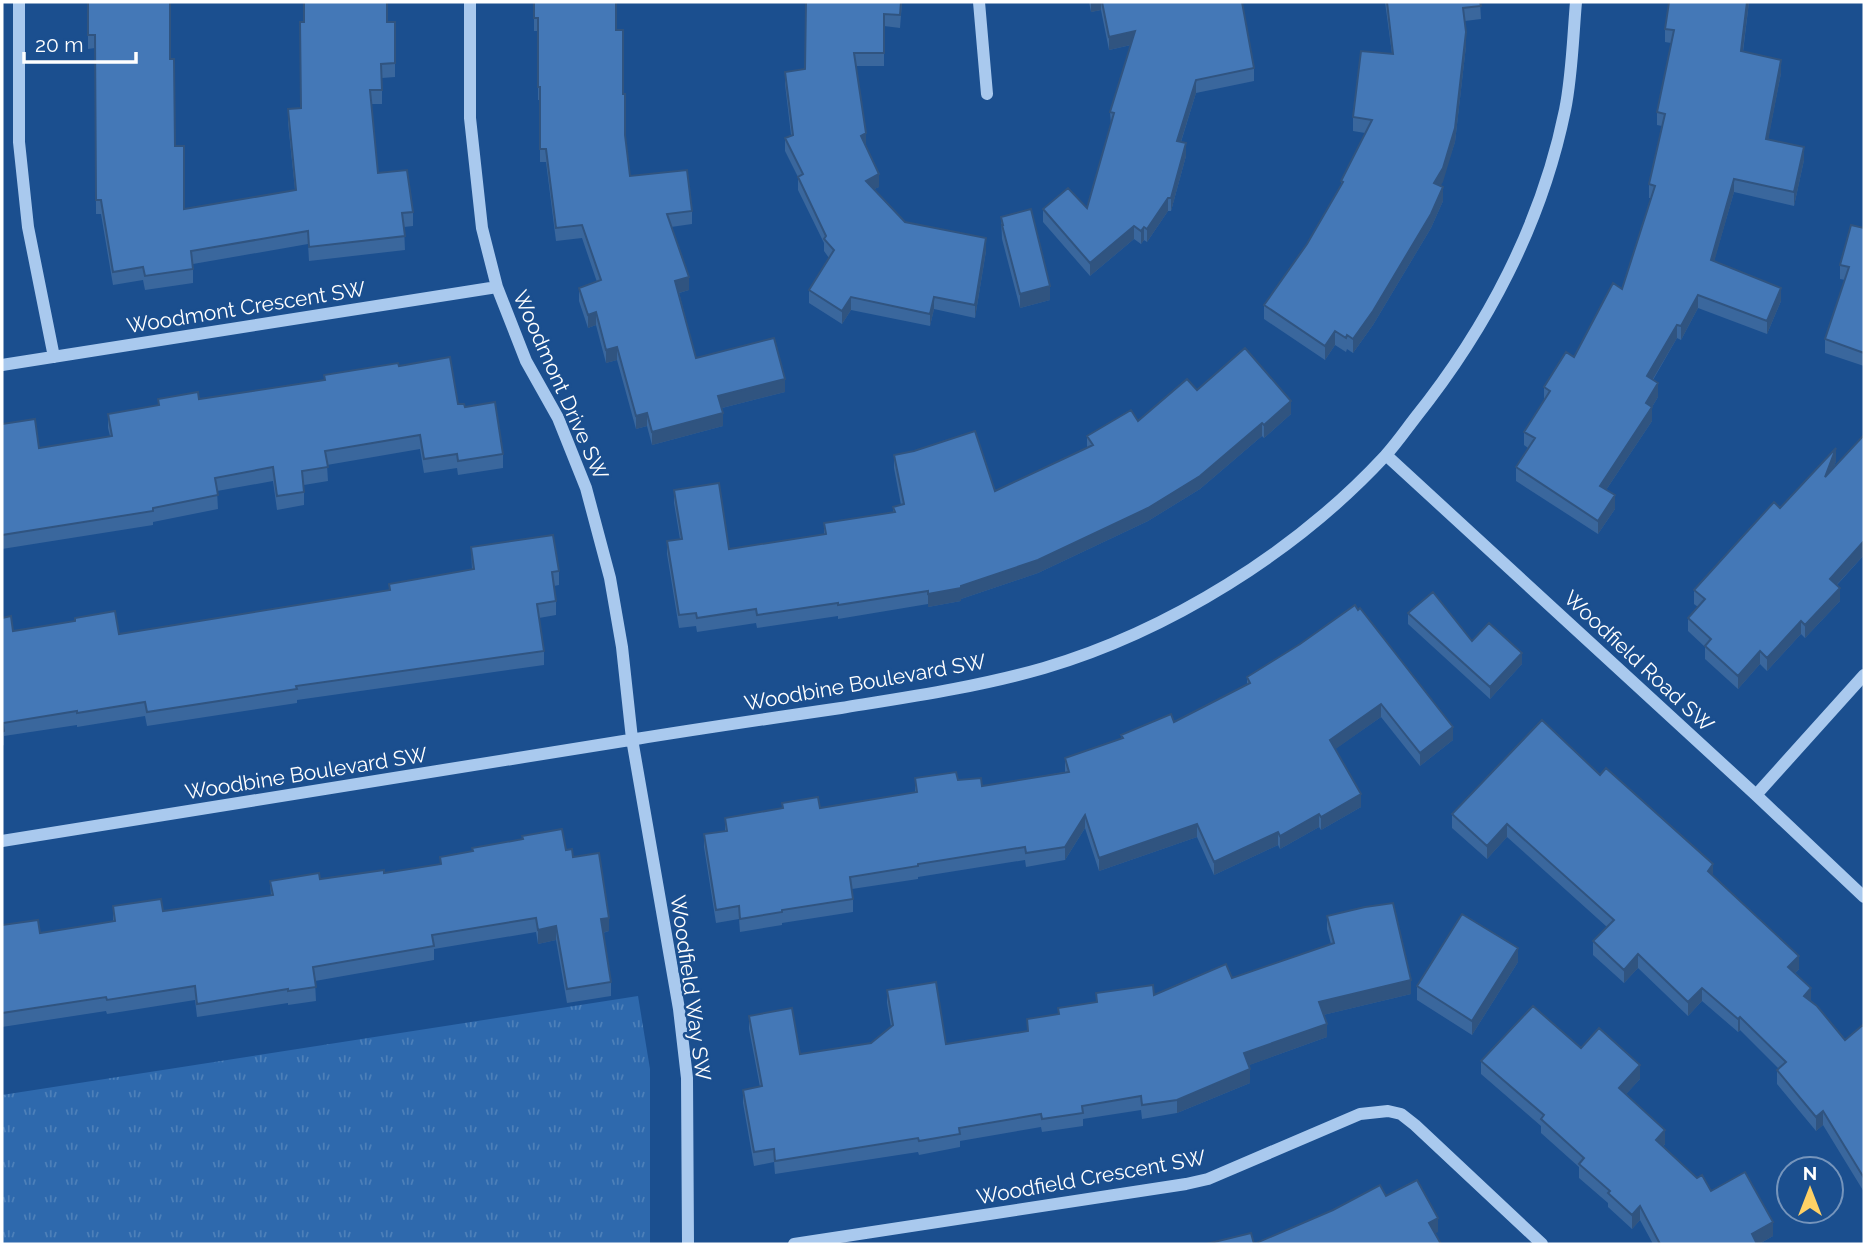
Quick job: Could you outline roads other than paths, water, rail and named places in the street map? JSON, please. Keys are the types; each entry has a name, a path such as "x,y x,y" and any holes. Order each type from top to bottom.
{"street":[{"path":"19,2 19,142 28,227 54,357"},
{"name":"Woodmont Drive SW","path":"470,2 470,118 482,229 497,287 526,361 558,418 586,488 610,578 622,647 632,739"},
{"path":"979,2 987,94"},
{"name":"Woodbine Boulevard SW","path":"2,841 632,739 927,695 1043,668 1119,642 1185,608 1255,568 1332,507 1386,455 1445,381 1488,312 1525,240 1547,178 1566,107 1576,2"},
{"name":"Woodmont Crescent SW","path":"2,365 497,287"},
{"name":"Woodfield Road SW","path":"1386,455 1864,897"},
{"path":"1756,795 1864,675"},
{"name":"Woodfield Way SW","path":"632,739 679,1009 687,1078 688,1244"},
{"name":"Woodfield Crescent SW","path":"794,1244 1186,1184 1208,1179 1360,1114 1388,1111 1401,1114 1415,1125 1542,1244"}]}
